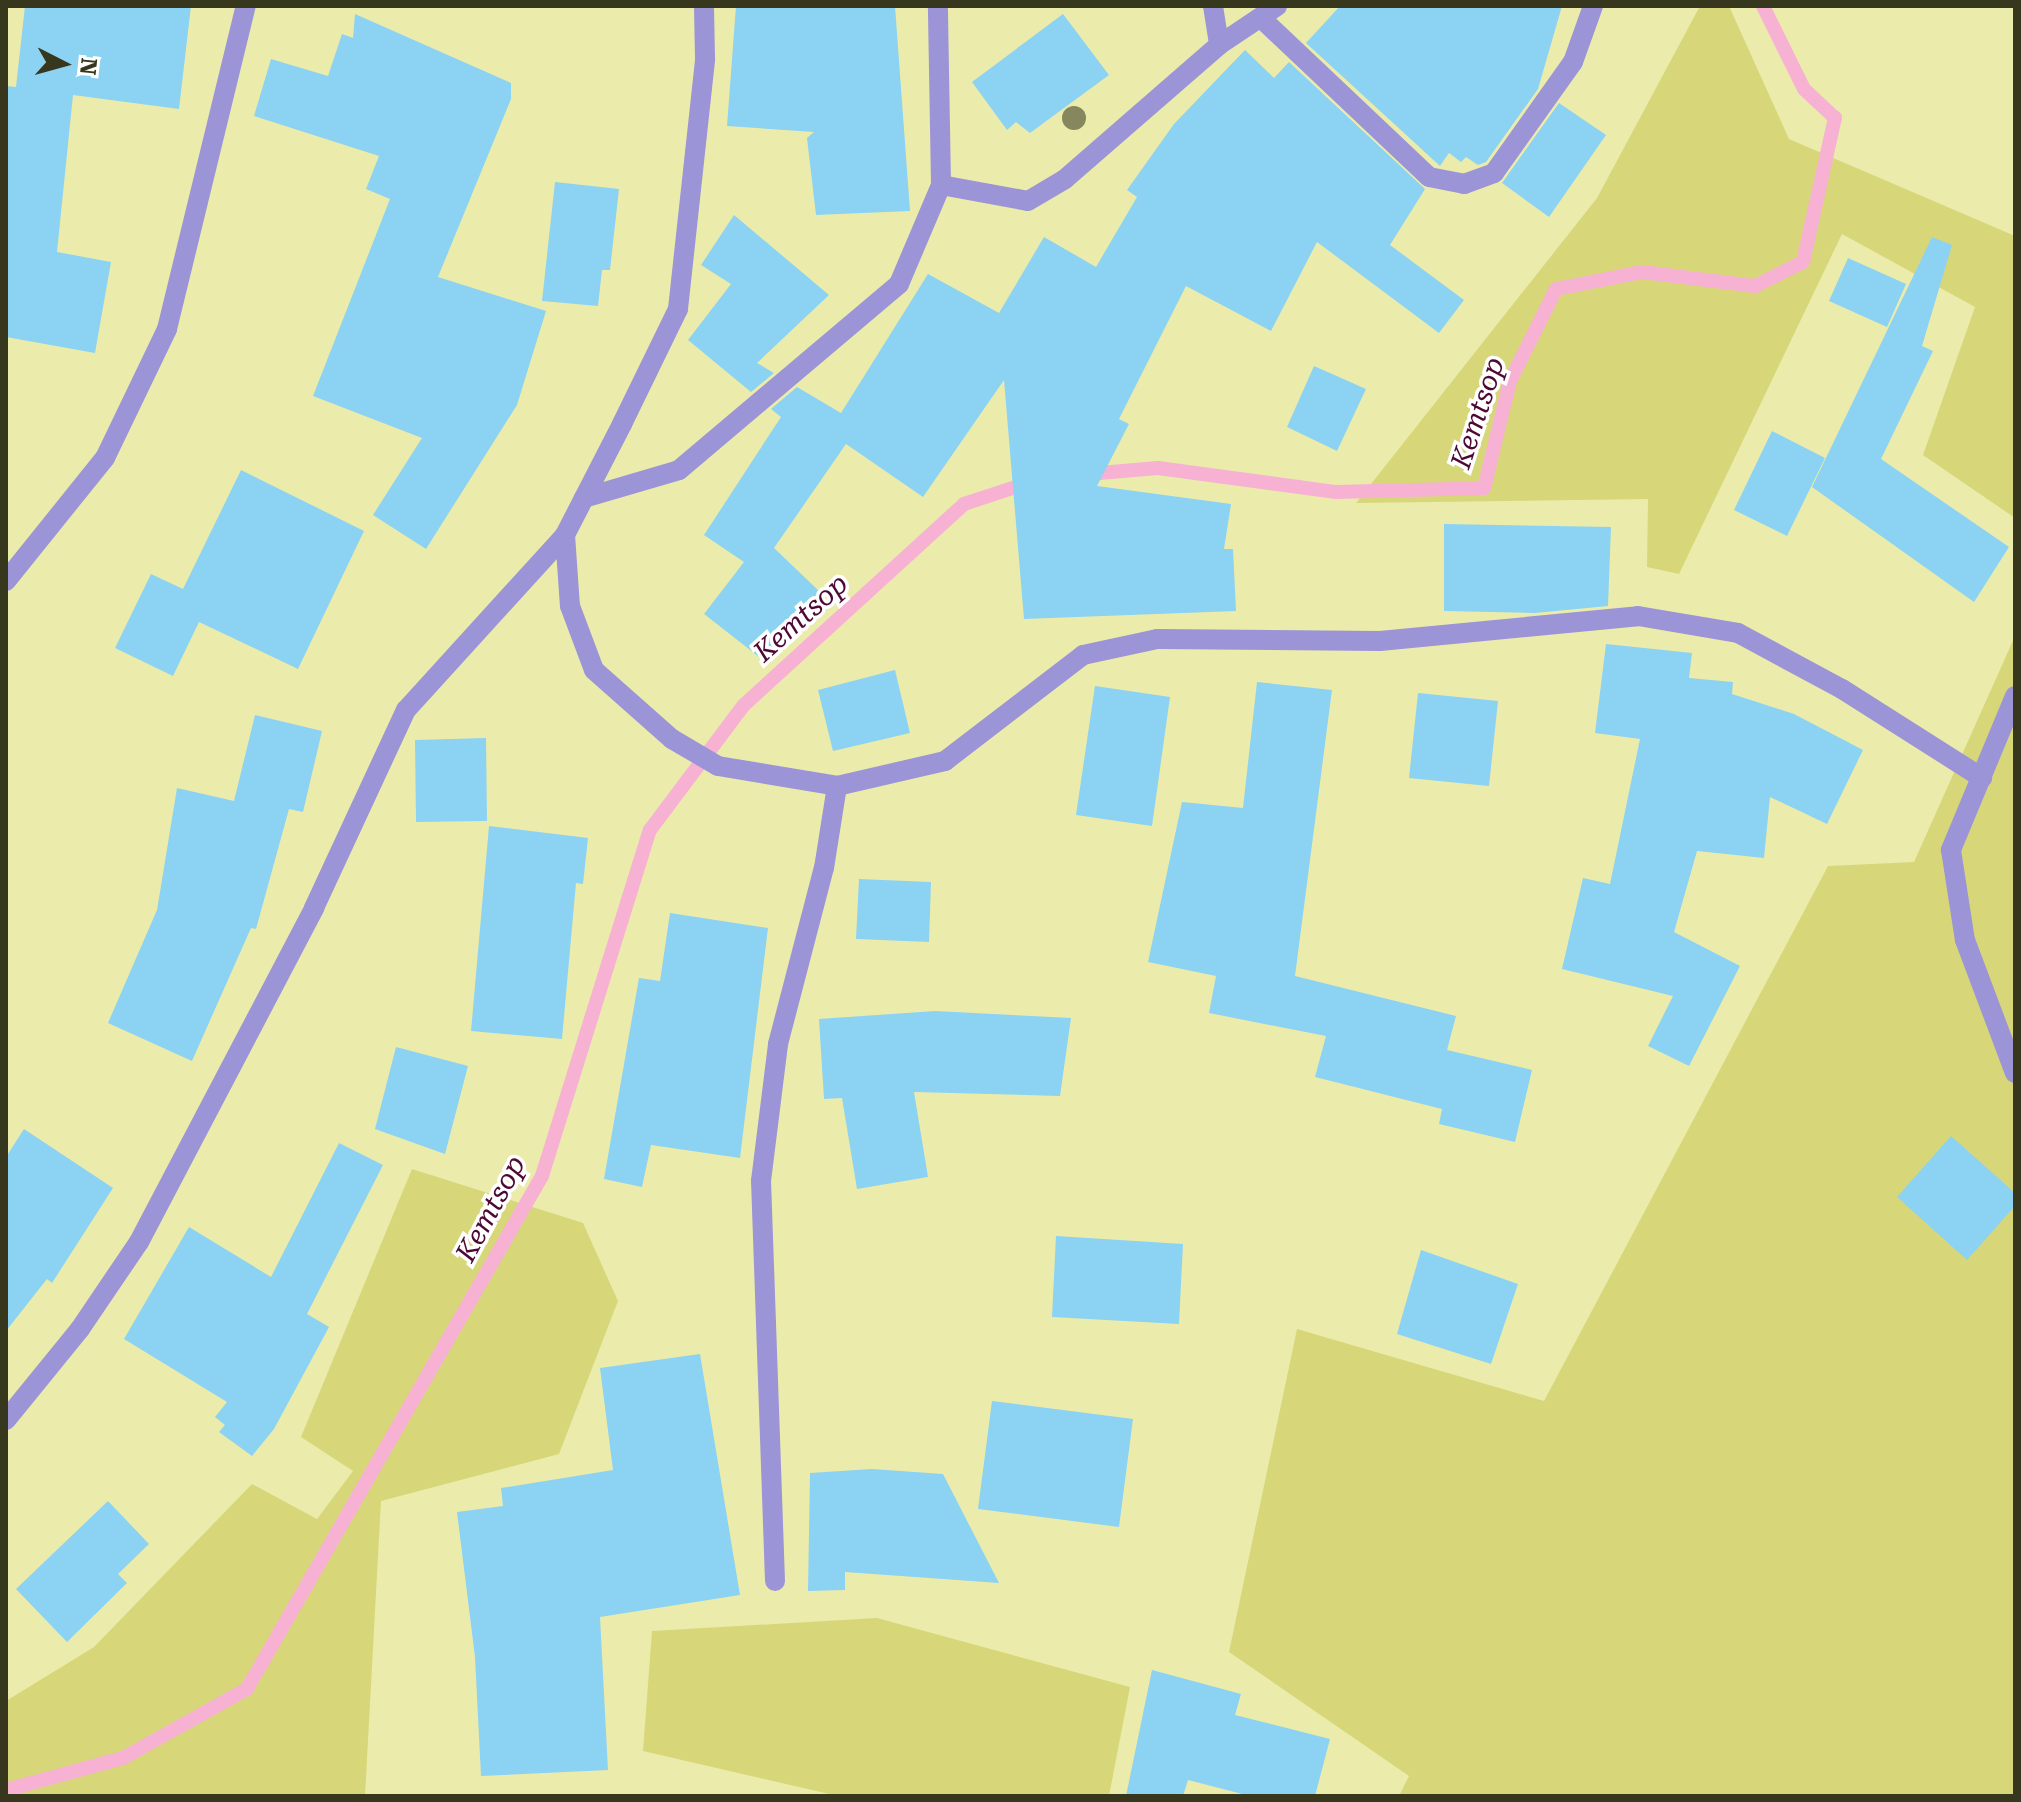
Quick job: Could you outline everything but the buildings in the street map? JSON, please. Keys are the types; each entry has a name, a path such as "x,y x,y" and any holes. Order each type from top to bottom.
{"street":[{"path":"6,581 105,458 167,329 246,6"},
{"path":"6,1420 80,1329 139,1242 314,908 406,710 565,535 678,309 704,74 704,6"},
{"path":"584,498 679,470 899,284 941,185 938,6"},
{"path":"1213,6 1219,45"},
{"path":"941,185 1028,201 1065,179 1219,45 1269,13 1429,177 1464,184 1494,173 1573,62 1593,6"},
{"path":"565,535 570,606 594,670 672,739 718,766 837,786 945,761 1083,655 1157,639 1380,641 1638,616 1738,633 1842,689 1982,778"},
{"path":"2015,696 1951,850 1965,940 2015,1073"},
{"path":"775,1581 761,1181 778,1044 824,868 837,786"}],"shaded area":[{"path":"1700,6 1729,6 1789,139 2015,236 2015,518 1923,455 1975,307 1842,234 1679,574 1647,567 1648,499 1356,503 1597,198"},
{"path":"2015,636 2015,1796 1399,1796 1409,1776 1229,1652 1297,1329 1544,1401 1828,866 1914,862"},
{"path":"412,1169 583,1223 618,1301 559,1454 381,1501 365,1796 6,1796 6,1701 94,1647 252,1484 317,1519 353,1471 301,1437"},
{"path":"877,1618 1130,1687 1109,1796 838,1796 643,1751 652,1631"}],"waterway":[{"name":"Kemtsop","path":"1088,474 1158,468 1336,492 1484,488 1510,381 1556,289 1642,272 1755,286 1803,262 1835,118 1804,89 1763,6"},
{"name":"Kemtsop","path":"6,1790 123,1758 247,1689 542,1176 650,830 744,705 964,504 1028,483"}]}
